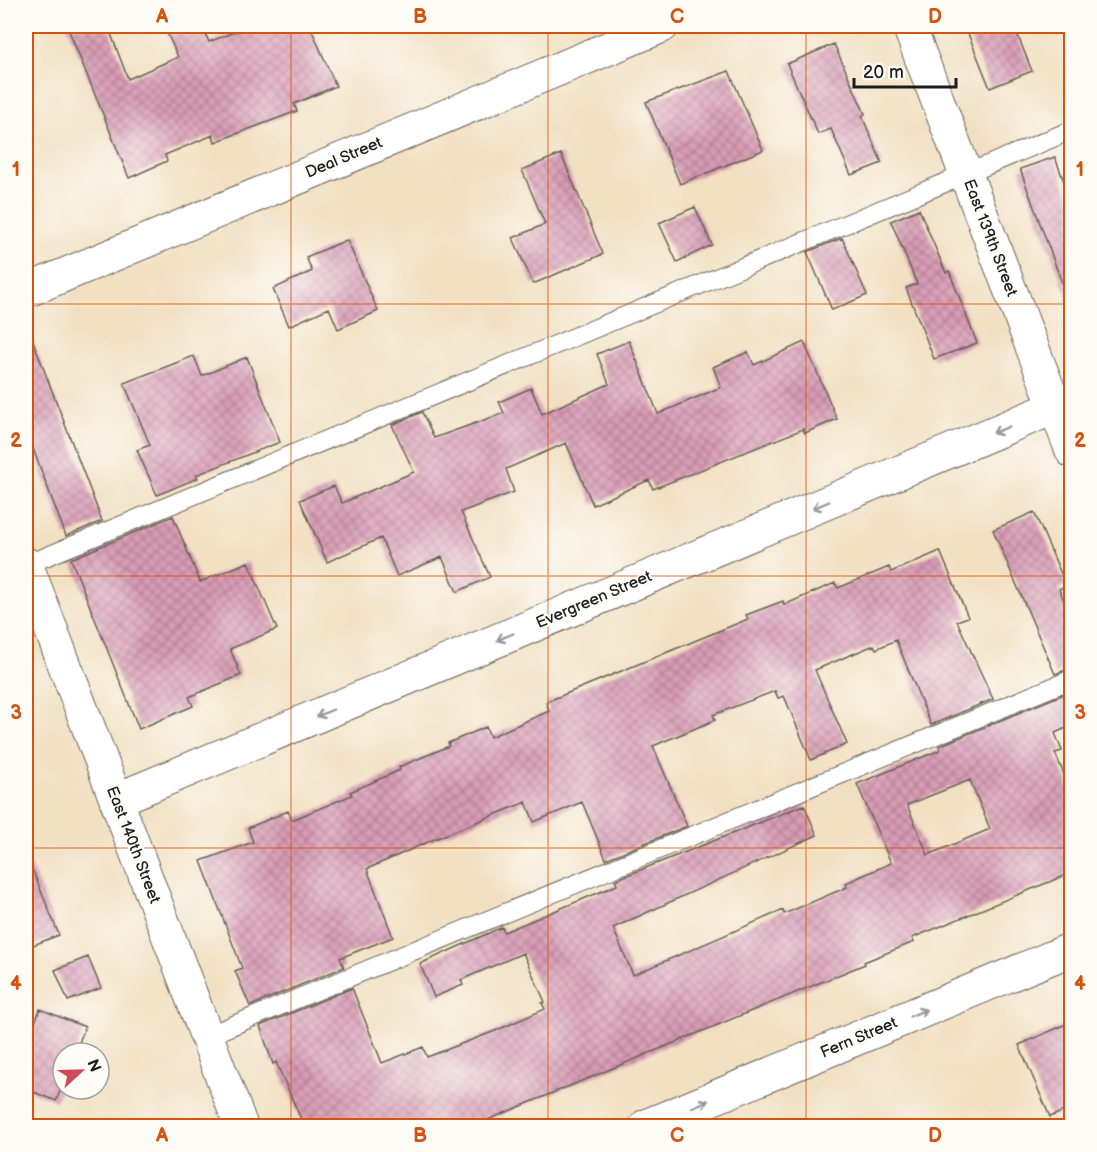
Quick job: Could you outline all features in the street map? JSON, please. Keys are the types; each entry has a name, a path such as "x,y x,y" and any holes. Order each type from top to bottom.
{"street":[{"name":"Deal Street","path":"26,291 662,26"},
{"name":"East 139th Street","path":"909,26 966,174 1063,404 1071,451"},
{"name":"Evergreen Street","path":"116,800 1063,404"},
{"name":"East 140th Street","path":"26,564 241,1126"},
{"name":"Fern Street","path":"646,1126 1071,949"}],"lane":[{"path":"26,564 1071,130"},
{"path":"207,1036 1071,679"}],"building":[{"path":"67,26 108,26 128,79 178,57 164,26 202,26 209,42 249,26 310,26 336,86 294,104 297,111 215,142 213,135 165,155 167,161 129,178"},
{"path":"965,26 1014,26 1032,71 990,88"},
{"path":"834,44 865,114 862,116 882,163 851,175 831,129 818,134 787,64"},
{"path":"729,71 763,150 680,184 646,102"},
{"path":"561,154 603,254 533,284 513,238 545,224 522,170"},
{"path":"1055,157 1071,201 1071,301 1069,302 1020,169"},
{"path":"695,207 712,245 677,262 659,223"},
{"path":"919,209 946,273 949,271 977,343 934,359 906,288 917,284 891,221"},
{"path":"842,238 867,295 832,310 807,252"},
{"path":"347,240 378,311 338,329 329,308 289,326 273,289 312,271 306,257"},
{"path":"26,328 28,328 102,521 66,536 26,430"},
{"path":"629,341 658,414 721,387 713,367 748,352 754,365 804,342 837,419 805,433 803,429 653,489 649,480 593,505 566,443 506,469 514,492 461,512 490,577 457,592 442,557 397,576 381,538 327,562 300,500 334,486 342,503 414,472 392,425 422,412 434,438 504,413 499,402 531,388 542,414 609,384 597,354"},
{"path":"194,356 202,376 247,357 280,442 196,475 198,478 157,495 137,450 150,445 124,383"},
{"path":"1034,512 1066,585 1059,589 1071,617 1071,668 1055,674 993,530"},
{"path":"173,516 200,582 248,562 277,629 230,649 241,675 189,697 193,706 139,729 71,559"},
{"path":"940,551 968,617 957,621 993,699 931,725 896,640 876,649 874,645 815,670 847,744 811,760 784,696 778,698 775,691 713,715 715,720 653,746 687,826 606,859 582,802 534,822 526,802 430,841 367,869 393,937 340,958 344,967 250,1006 235,971 242,968 201,861 253,842 248,828 288,811 292,820 352,795 350,792 400,770 399,767 449,746 448,743 486,727 490,737 549,711 546,702 748,619 746,615 783,601 784,605 835,583 838,588 889,567 891,572"},
{"path":"1071,691 1071,726 1055,733 1062,751 1055,753 1071,791 1071,873 912,938 914,942 864,962 865,964 473,1126 304,1126 276,1062 273,1064 260,1026 352,988 382,1063 423,1047 427,1057 495,1031 545,1009 542,1003 545,1002 523,953 461,980 463,985 434,997 420,964 502,927 504,932 617,885 615,880 804,805 817,835 613,928 633,975 783,910 784,914 847,887 846,883 891,863 857,784 940,750 939,746","holes":["970,780 990,829 928,855 907,805"]},
{"path":"26,854 59,935 26,948"},
{"path":"88,957 101,988 68,1001 55,970"},
{"path":"40,1009 85,1027 80,1041 51,1041 51,1099 26,1089 26,1047"},
{"path":"1071,1022 1071,1108 1050,1117 1019,1045"}]}
